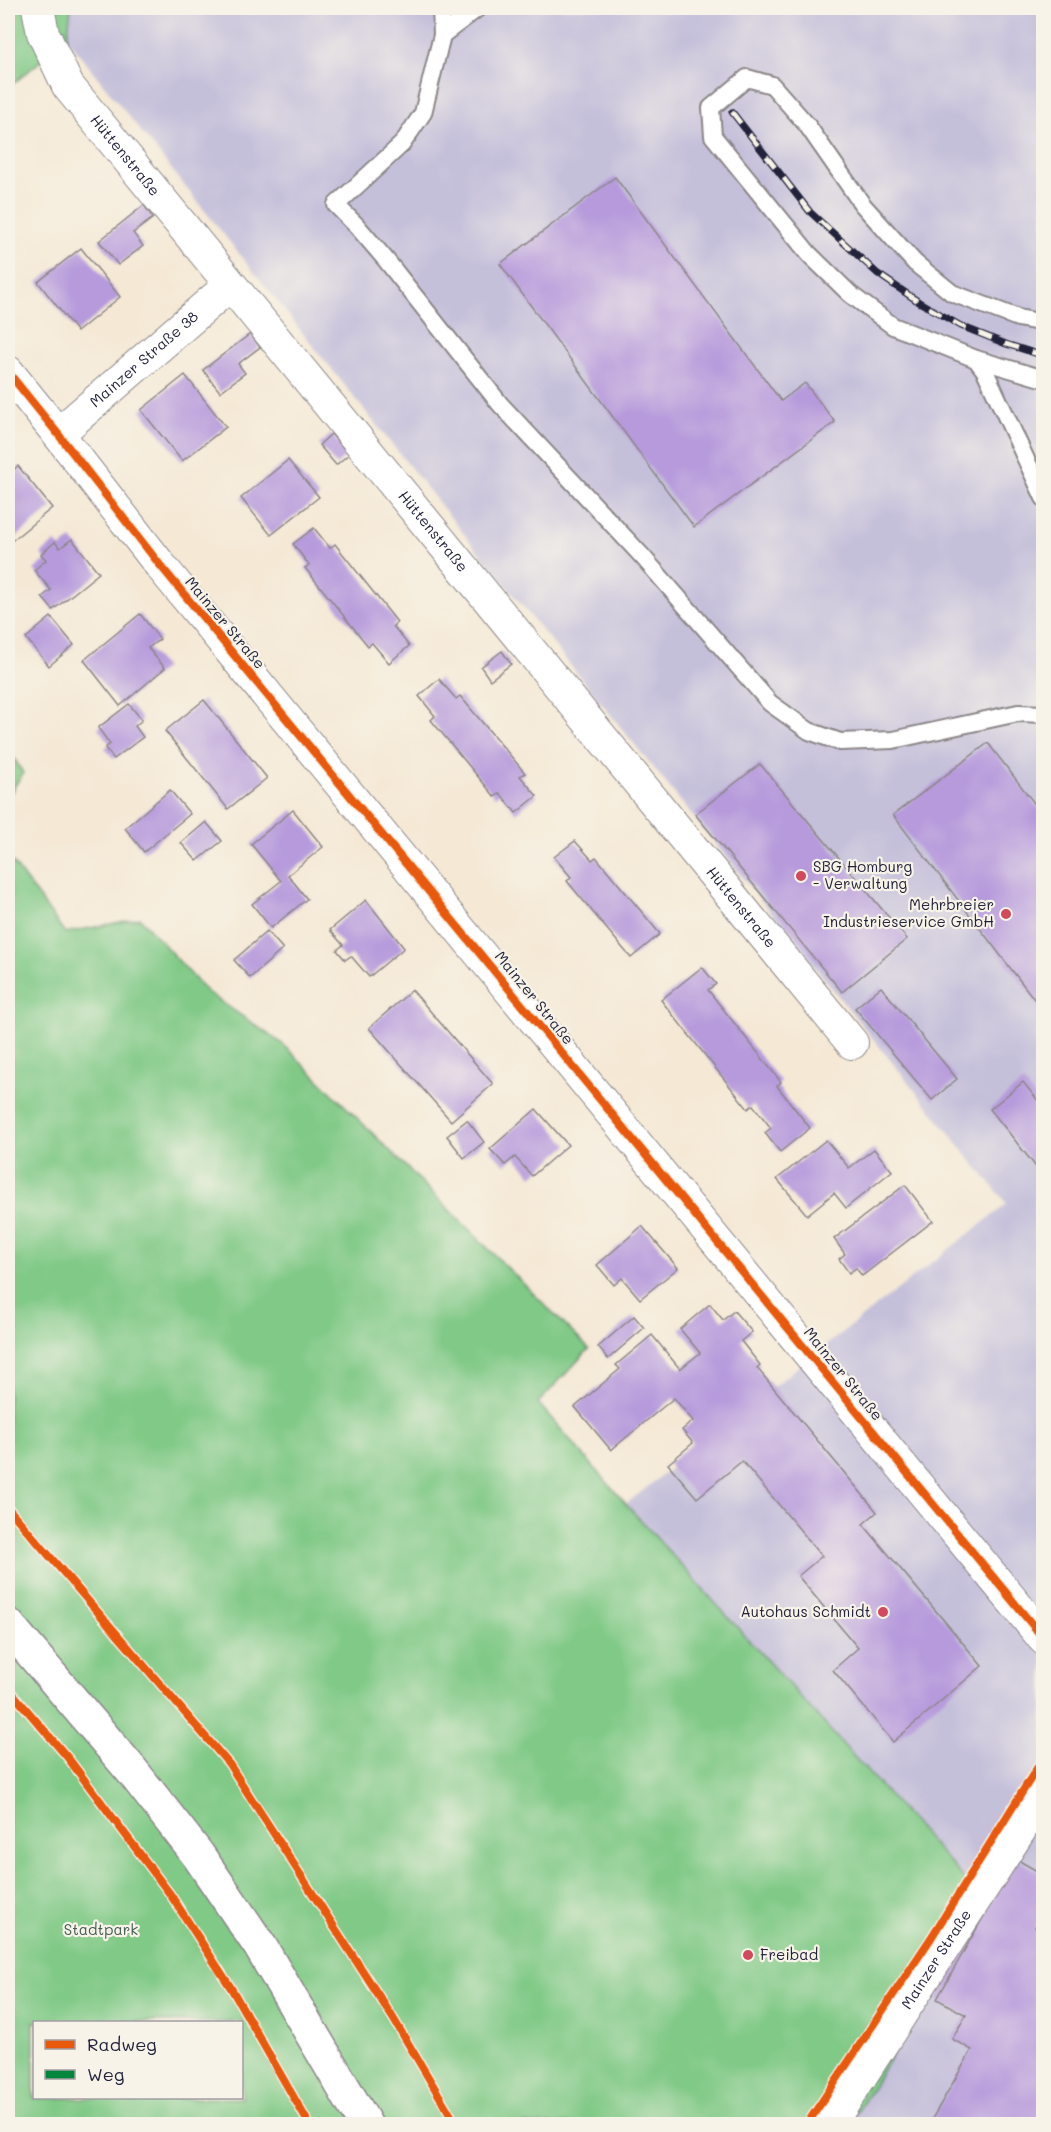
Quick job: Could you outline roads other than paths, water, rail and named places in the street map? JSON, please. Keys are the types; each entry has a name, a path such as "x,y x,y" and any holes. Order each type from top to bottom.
{"main road":[{"path":"8,1625 126,1763 198,1855 260,1946 365,2124"}],"street":[{"name":"Hüttenstraße","path":"38,8 43,33 68,86 852,1043"},
{"name":"Mainzer Straße 38","path":"58,434 230,285"},
{"name":"Mainzer Straße","path":"8,372 159,565 1044,1639"},
{"name":"Mainzer Straße","path":"830,2124 1044,1793"}],"lane":[{"path":"441,8 442,35 423,113 402,144 336,205 386,260 500,404 642,556 770,703 808,731 840,742 893,740 1018,713 1044,714"},
{"path":"442,35 478,8"},
{"path":"1044,323 1018,318 952,293 915,263 862,204 807,125 772,85 747,78 711,108 713,136 809,254 850,294 893,326 976,359 1044,379"},
{"path":"976,359 985,371 1044,498"}],"railway":[{"path":"732,112 810,212 878,274 919,302 961,326 1044,356"}],"place":[{"name":"SBG Homburg - Verwaltung","path":"801,876"},
{"name":"Mehrbreier Industrieservice GmbH","path":"1006,914"},
{"name":"Autohaus Schmidt","path":"883,1612"},
{"name":"Freibad","path":"748,1955"}],"park label":[{"name":"Stadtpark","path":"101,1930"}]}
